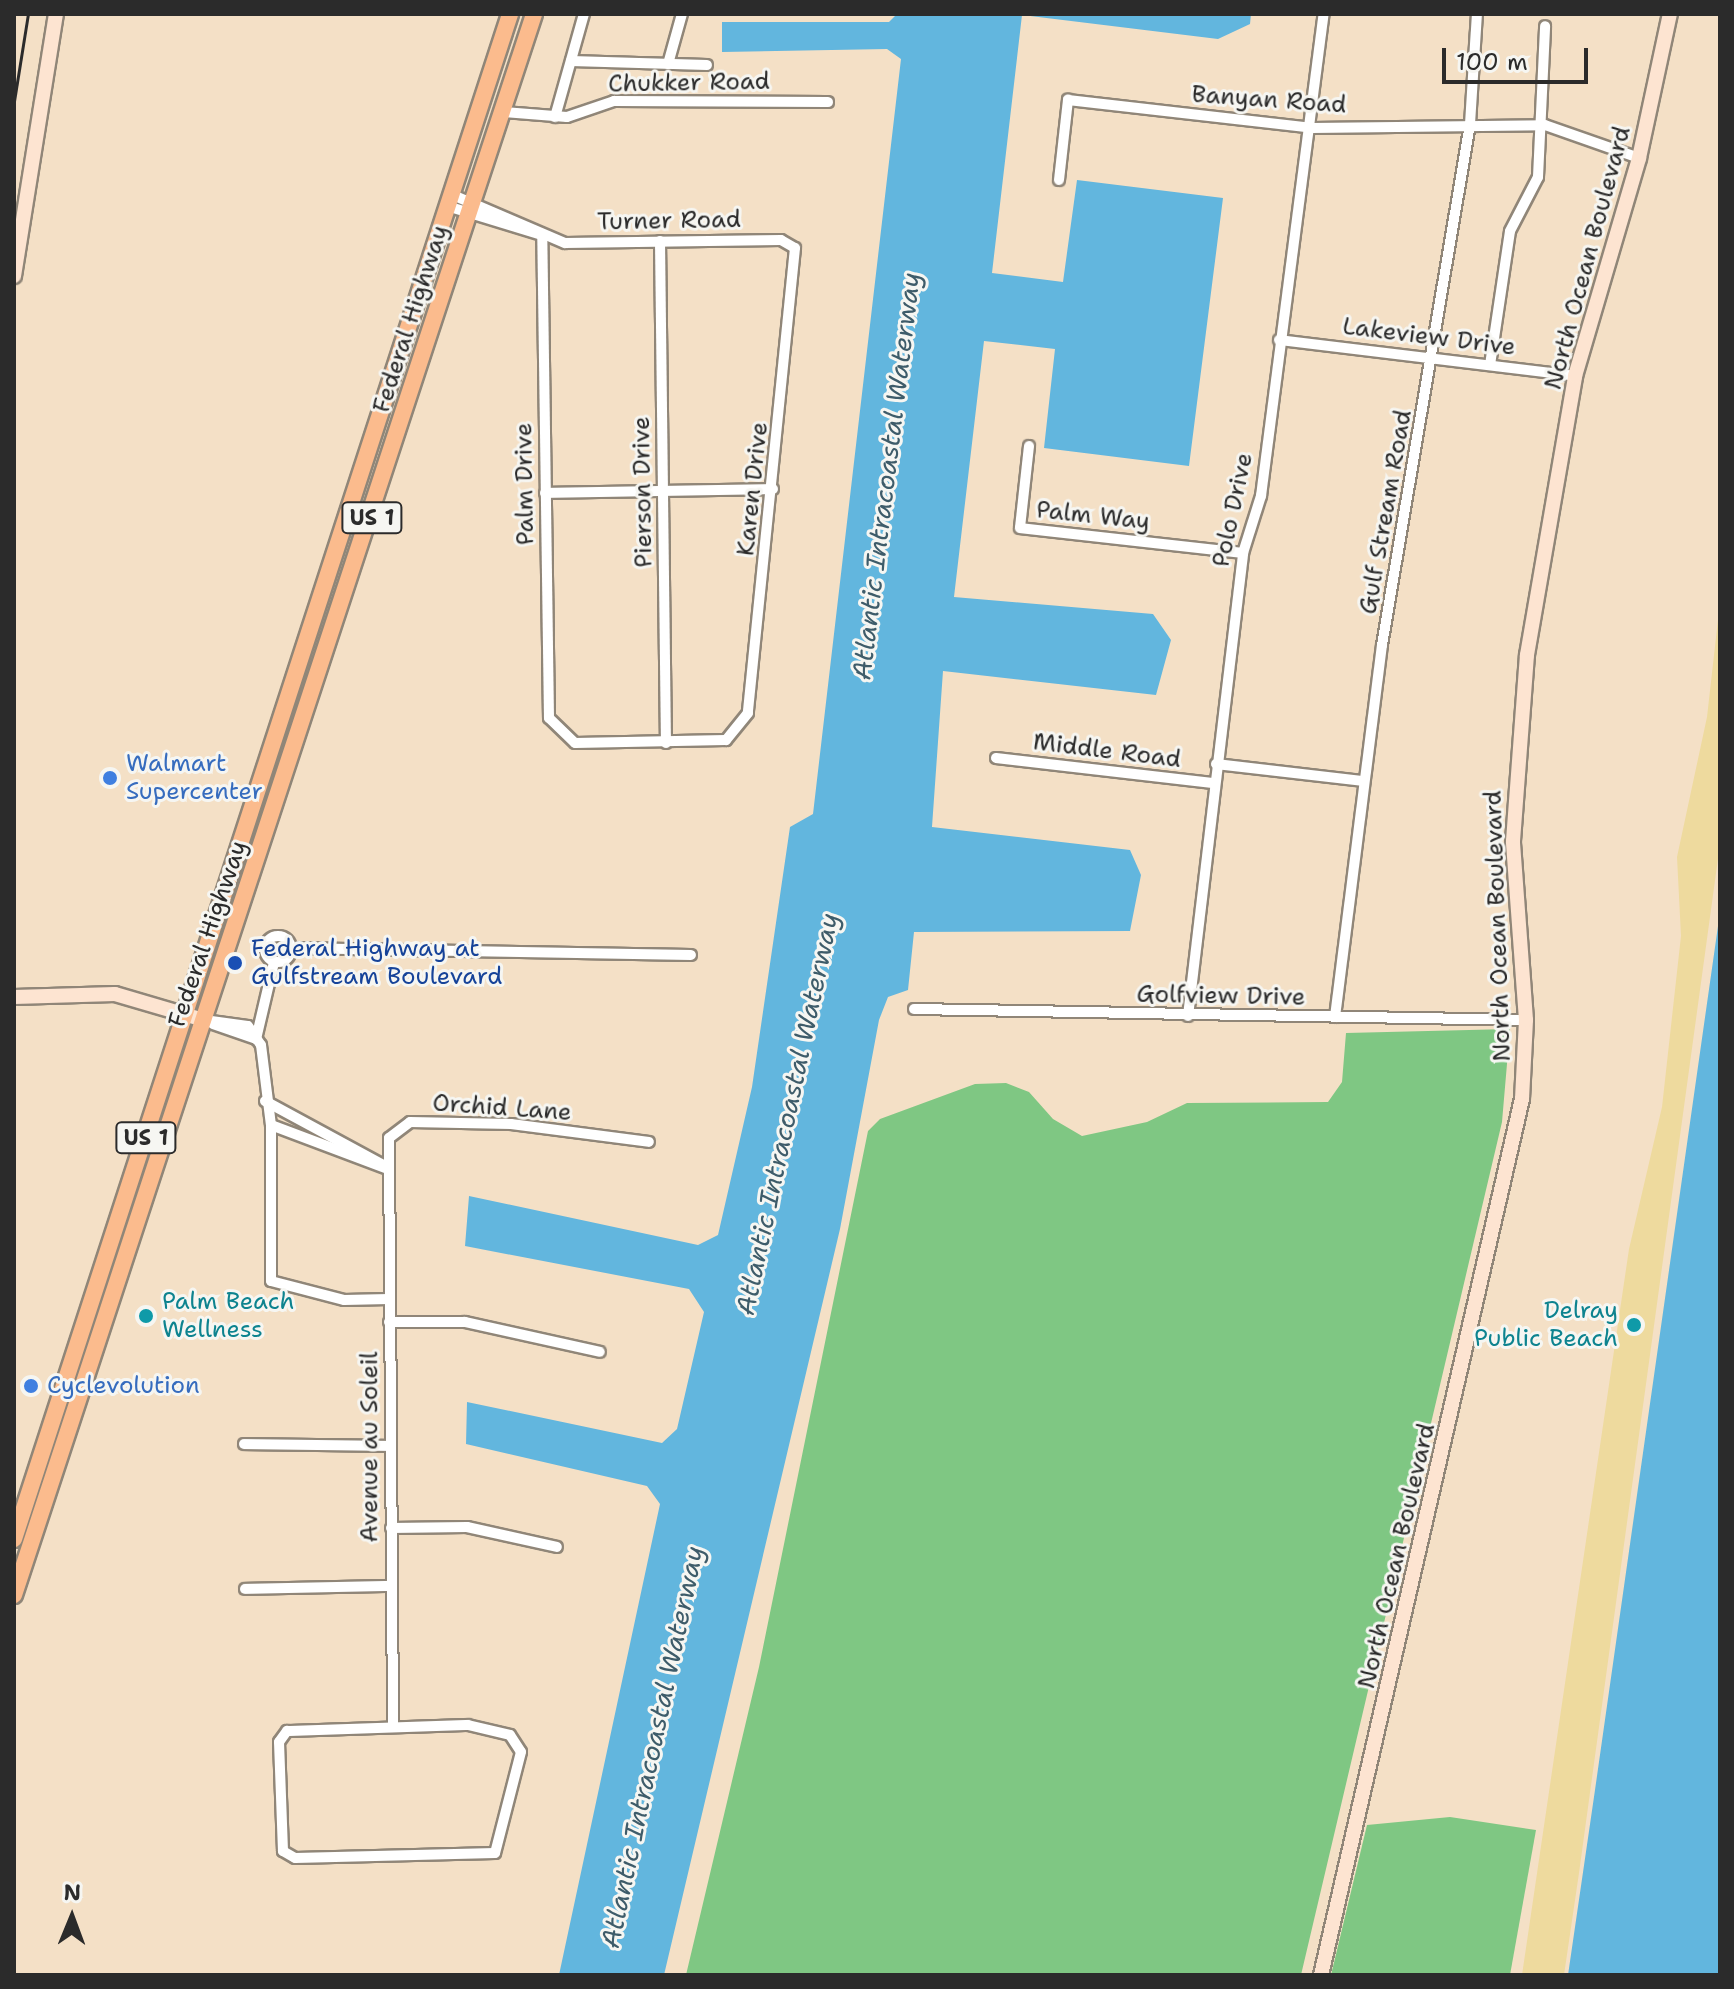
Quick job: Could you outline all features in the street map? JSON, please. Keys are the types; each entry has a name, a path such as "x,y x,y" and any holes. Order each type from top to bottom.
{"main road":[{"path":"14,276 56,14"},
{"name":"Federal Highway","path":"14,1539 510,14"},
{"name":"Federal Highway","path":"14,1595 304,724 534,14"},
{"name":"North Ocean Boulevard","path":"1321,1975 1520,1110 1526,1020 1514,789 1535,593 1575,376 1639,158 1670,14"},
{"path":"339,617 339,595 376,476 367,457"},
{"path":"304,724 294,709 315,640 316,612"},
{"path":"278,728 288,742 290,766"},
{"path":"14,997 115,994 204,1020"},
{"path":"95,1293 100,1336"},
{"path":"80,1338 89,1366"}],"street":[{"path":"555,117 584,14"},
{"path":"668,64 682,14"},
{"name":"Polo Drive","path":"1188,1016 1213,783 1243,553 1261,496 1279,340 1312,128 1324,14"},
{"name":"Gulf Stream Road","path":"1335,1017 1364,781 1435,357 1470,124 1477,14"},
{"path":"1490,365 1510,231 1538,177 1545,125 1545,26"},
{"path":"571,61 707,65"},
{"name":"Banyan Road","path":"1059,180 1068,100 1312,128 1545,125 1639,158"},
{"name":"Chukker Road","path":"504,112 555,117 614,101 828,102"},
{"name":"Turner Road","path":"451,201 565,243 781,240 795,248"},
{"name":"Palm Drive","path":"542,235 548,711 555,732 575,743 666,743"},
{"name":"Pierson Drive","path":"660,241 666,743"},
{"name":"Karen Drive","path":"666,743 719,742 739,732 748,713 795,248"},
{"name":"Lakeview Drive","path":"1279,340 1575,376"},
{"name":"Palm Way","path":"1029,446 1020,528 1243,553"},
{"path":"545,493 773,489"},
{"name":"Middle Road","path":"996,758 1213,783"},
{"name":"Middle Road","path":"1216,764 1364,781"},
{"path":"274,962 265,952 269,940 285,938 291,948"},
{"path":"291,948 691,955"},
{"path":"274,962 286,959 291,948"},
{"path":"256,1039 274,962"},
{"name":"Golfview Drive","path":"914,1009 1526,1020"},
{"path":"204,1020 248,1026 266,1058 264,1100 271,1125 271,1281 344,1300 389,1299"},
{"path":"264,1100 388,1169"},
{"name":"Orchid Lane","path":"388,1169 389,1138 410,1122 524,1125 649,1142"},
{"path":"271,1125 388,1169"},
{"name":"Avenue au Soleil","path":"388,1169 393,1726"},
{"path":"389,1322 465,1322 600,1352"},
{"path":"244,1444 390,1446"},
{"path":"391,1528 467,1527 557,1547"},
{"path":"245,1589 392,1586"},
{"path":"468,1725 515,1739 521,1759 500,1847 481,1858 288,1855 279,1837 282,1736 300,1726 393,1726 468,1725"}],"green space":[{"path":"1510,1029 1502,1122 1301,1975 686,1975 759,1667 868,1131 880,1119 975,1084 1006,1083 1029,1092 1053,1119 1082,1136 1147,1122 1187,1103 1328,1102 1342,1082 1346,1033"},
{"path":"1450,1817 1536,1830 1510,1975 1331,1975 1367,1825"}],"sand":[{"name":"Delray Public Beach","path":"1720,602 1720,844 1579,1873 1564,1975 1522,1975 1629,1249 1662,1107 1681,936 1677,857 1707,717"}],"water":[{"name":"Atlantic Intracoastal Waterway","path":"897,14 1251,14 1250,24 1218,39 1022,15 992,273 1063,282 1077,180 1223,198 1189,466 1044,448 1055,349 984,341 954,597 1153,614 1171,640 1156,695 943,671 932,827 1130,850 1141,875 1130,931 914,932 908,990 888,997 879,1020 840,1229 664,1975 559,1975 660,1504 647,1486 466,1444 467,1402 662,1443 677,1429 704,1312 689,1289 465,1246 469,1196 698,1245 718,1235 752,1087 790,827 813,814 901,59 887,49 722,52 722,22 889,22"},
{"path":"1720,912 1720,1975 1568,1975 1595,1790"}],"railway":[{"path":"14,101 28,14"}],"place":[{"name":"Walmart Supercenter","path":"110,778"},
{"name":"Federal Highway at Gulfstream Boulevard","path":"235,963"},
{"name":"Palm Beach Wellness","path":"146,1316"},
{"name":"Delray Public Beach","path":"1634,1325"},
{"name":"Cyclevolution","path":"31,1386"}]}
